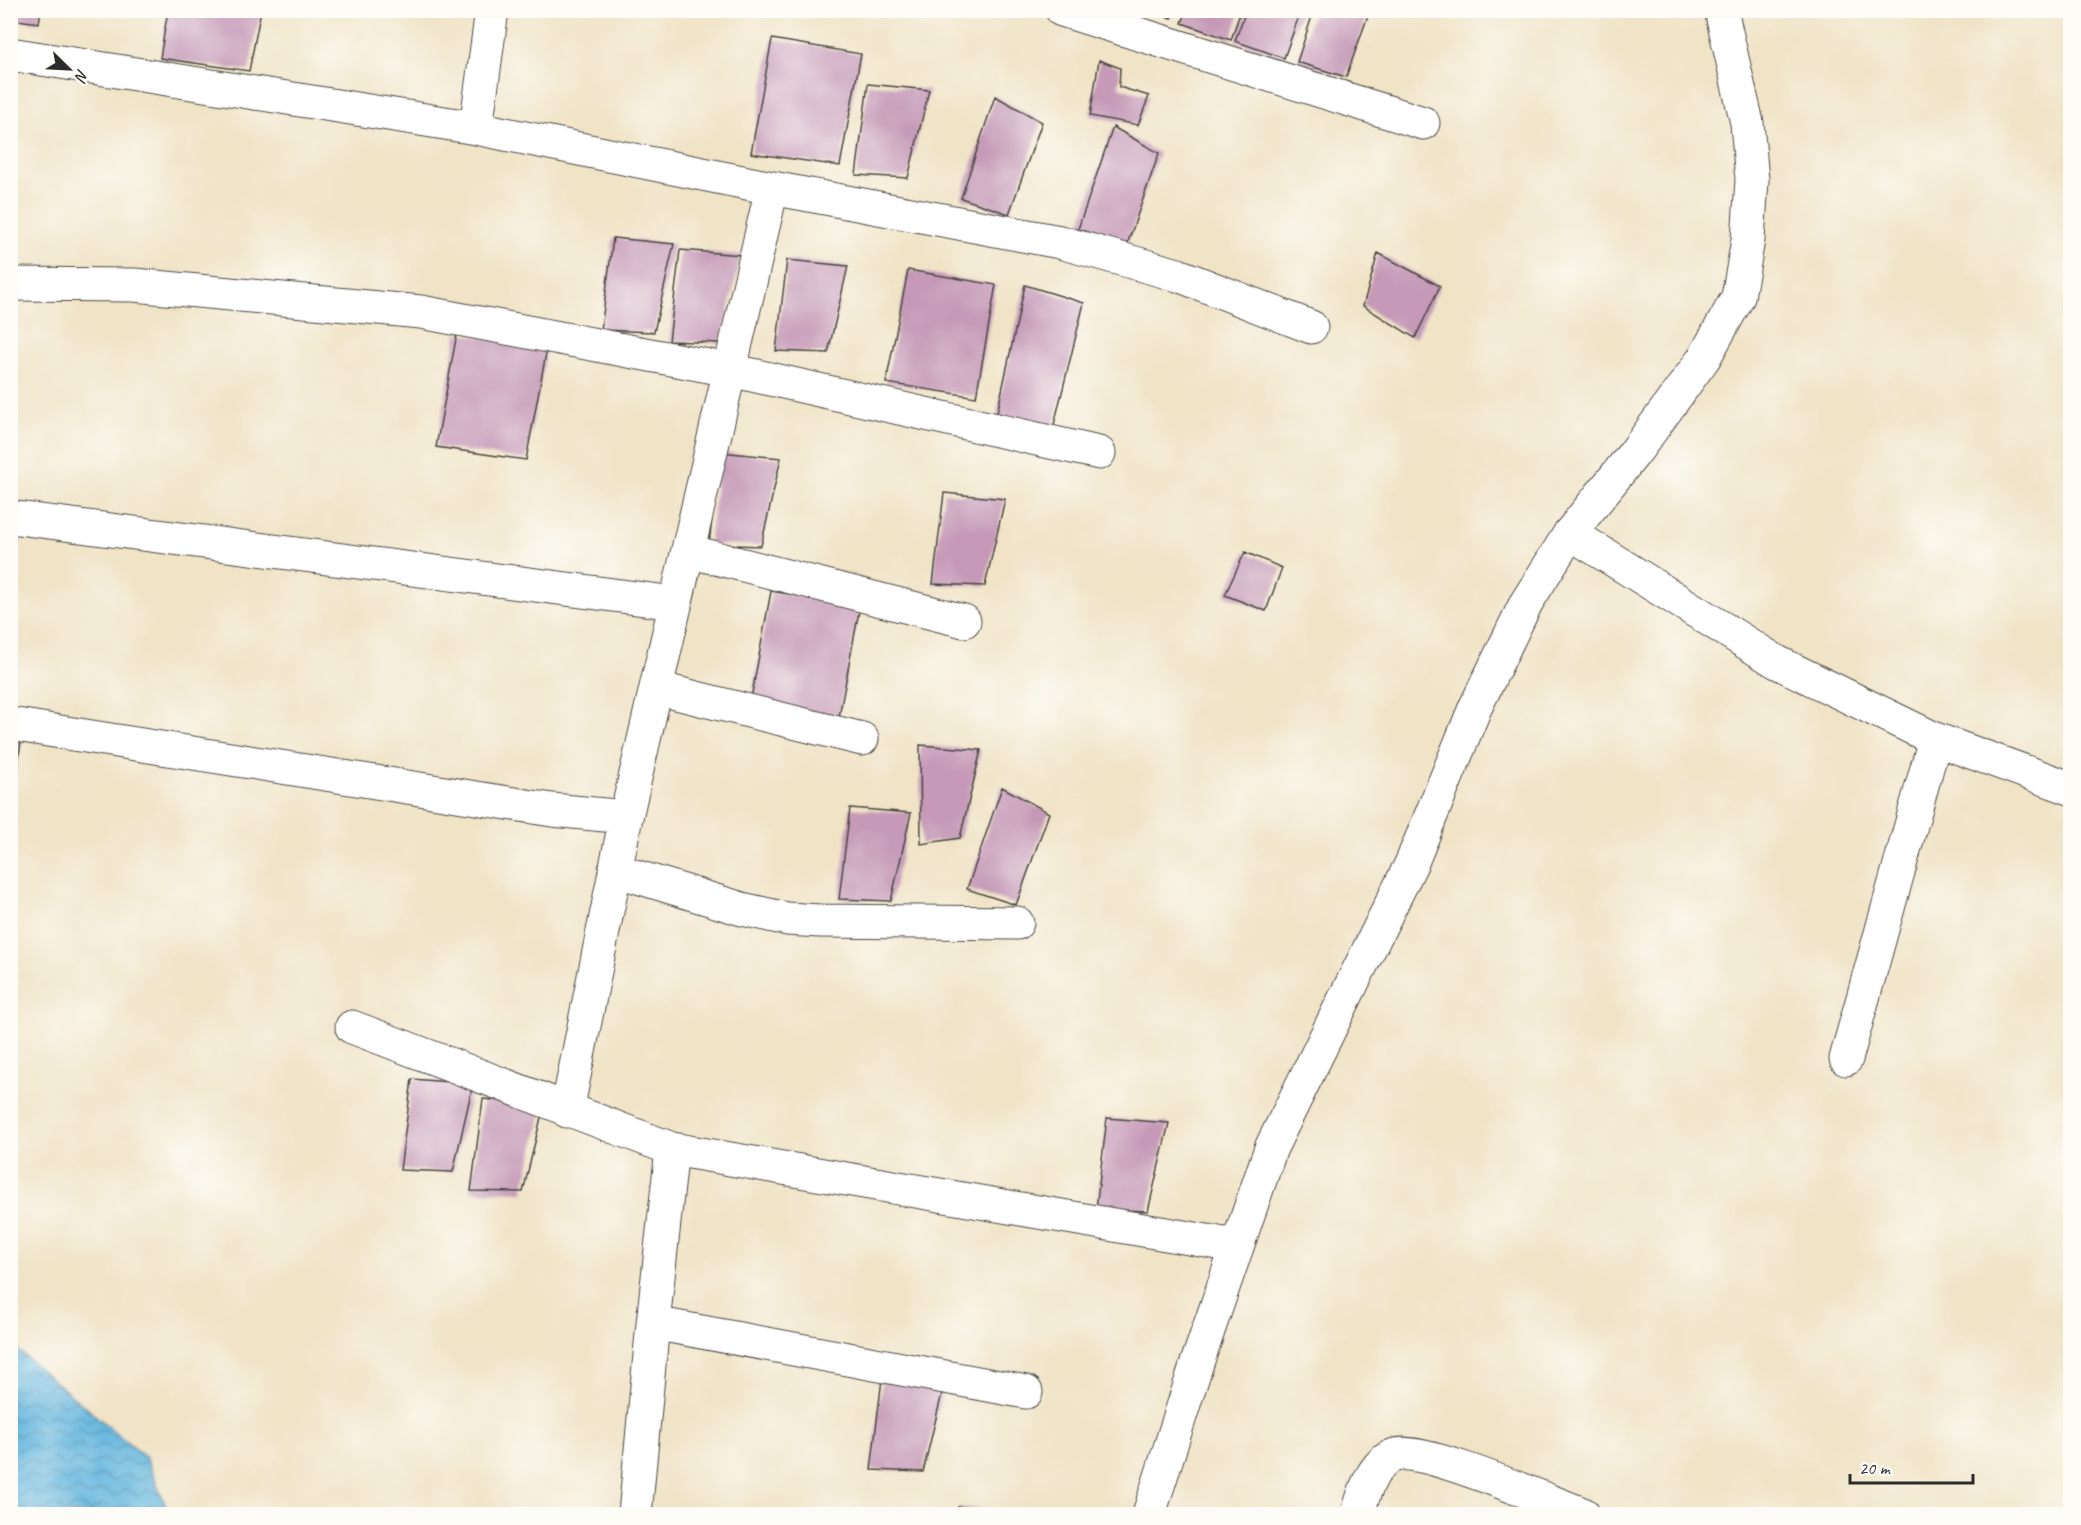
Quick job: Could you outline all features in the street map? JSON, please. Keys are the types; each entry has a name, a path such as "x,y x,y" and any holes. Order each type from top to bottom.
{"main road":[{"path":"476,128 492,10"},
{"path":"1062,10 1423,123"},
{"path":"1149,1515 1236,1246 1271,1148 1412,862 1475,708 1526,603 1570,533 1636,451 1704,358 1738,297 1748,240 1752,180 1747,123 1721,10"},
{"path":"10,54 476,128 772,188 1060,242 1179,275 1311,327"},
{"path":"567,1111 626,817 772,188"},
{"path":"10,284 134,285 420,312 730,370 1099,453"},
{"path":"10,517 675,603"},
{"path":"1570,533 1777,662 1935,739 2070,788"},
{"path":"688,551 964,621"},
{"path":"656,688 862,739"},
{"path":"10,724 552,810 626,817"},
{"path":"1846,1059 1935,739"},
{"path":"615,870 742,909 787,919 1017,923"},
{"path":"352,1027 567,1111 672,1149 1236,1246"},
{"path":"635,1515 672,1149"},
{"path":"653,1323 1026,1392"},
{"path":"1358,1515 1364,1493 1377,1468 1395,1455 1410,1454 1432,1458 1583,1515"}],"water":[{"path":"10,1344 146,1458 169,1514 11,1514"}],"building":[{"path":"10,10 41,10 39,23 10,19"},
{"path":"168,10 261,10 249,71 160,58"},
{"path":"1149,10 1174,10 1171,18"},
{"path":"1187,10 1241,10 1231,40 1182,23"},
{"path":"1246,10 1301,10 1284,58 1235,41"},
{"path":"1314,10 1370,10 1346,77 1297,62"},
{"path":"772,39 861,54 840,166 751,153"},
{"path":"1099,60 1120,68 1119,87 1149,96 1138,125 1090,116"},
{"path":"868,84 929,90 908,178 856,175"},
{"path":"995,96 1042,122 1009,214 961,198"},
{"path":"1113,127 1159,153 1127,245 1078,229"},
{"path":"613,238 674,244 654,332 601,330"},
{"path":"680,250 741,255 721,343 669,341"},
{"path":"1378,253 1440,286 1415,338 1363,306"},
{"path":"787,260 848,266 828,353 776,351"},
{"path":"908,270 996,285 976,397 886,383"},
{"path":"1025,285 1084,303 1053,429 996,418"},
{"path":"457,333 547,348 526,460 436,447"},
{"path":"720,452 781,458 761,546 709,544"},
{"path":"944,493 1005,499 985,586 933,584"},
{"path":"1245,552 1282,568 1266,611 1225,595"},
{"path":"771,591 860,606 839,717 750,704"},
{"path":"10,735 22,737 12,795 10,795"},
{"path":"920,745 981,750 960,838 921,844"},
{"path":"1002,787 1049,813 1016,905 967,889"},
{"path":"850,808 911,813 891,901 839,899"},
{"path":"412,1079 473,1084 453,1172 400,1170"},
{"path":"483,1099 544,1105 523,1192 471,1191"},
{"path":"1107,1118 1169,1123 1148,1211 1096,1209"},
{"path":"882,1379 944,1385 923,1472 871,1470"},
{"path":"958,1507 1019,1512 1019,1514 957,1514"}]}
